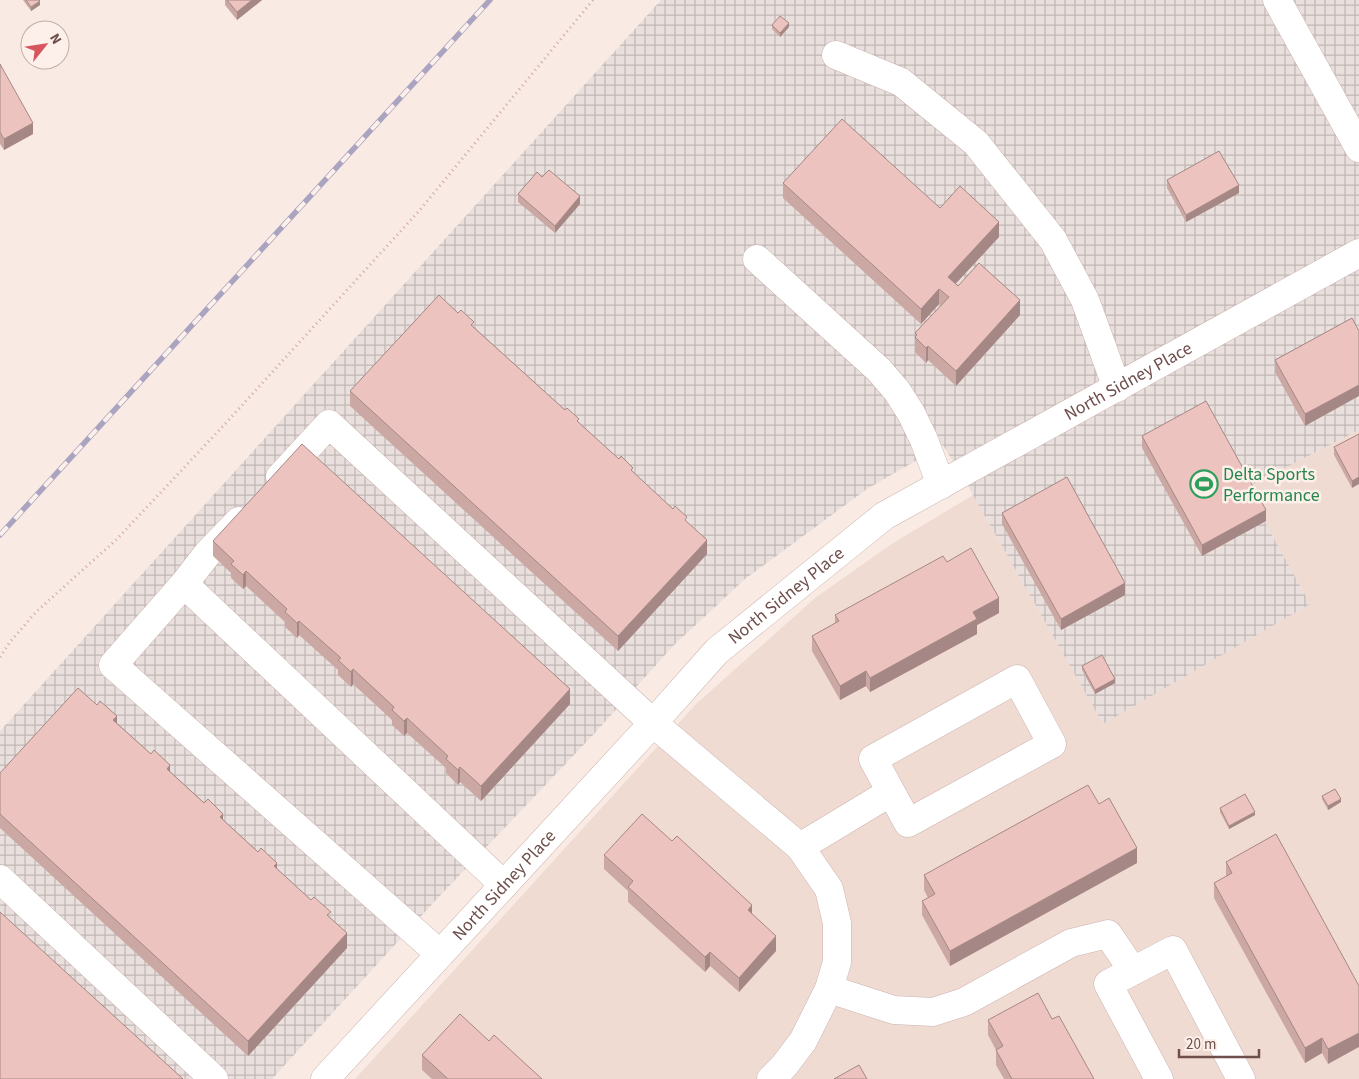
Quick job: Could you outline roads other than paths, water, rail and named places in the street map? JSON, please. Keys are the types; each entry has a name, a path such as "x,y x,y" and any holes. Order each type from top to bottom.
{"street":[{"path":"1277,0 1359,148"},
{"path":"836,55 901,82 976,143 1052,240 1085,300 1117,388"},
{"name":"North Sidney Place","path":"325,1079 653,723 717,650 884,516 1359,253"},
{"path":"757,259 879,370 897,390 924,440 941,485"},
{"path":"440,954 113,665 184,584 208,553 329,424 653,723 800,847 829,889 837,923 836,962 829,989 803,1041 784,1066 771,1079"},
{"path":"184,584 504,885"},
{"path":"1017,679 1052,744 908,822 891,792 873,759 1017,679"},
{"path":"800,847 891,792"},
{"path":"0,879 214,1079"},
{"path":"829,989 894,1010 934,1012 964,1002 1071,943 1108,934 1134,971"},
{"path":"1158,1079 1108,984 1173,950 1241,1079"}],"railway":[{"path":"0,535 490,0"}],"place":[{"name":"Delta Sports Performance","path":"1204,484"}]}
